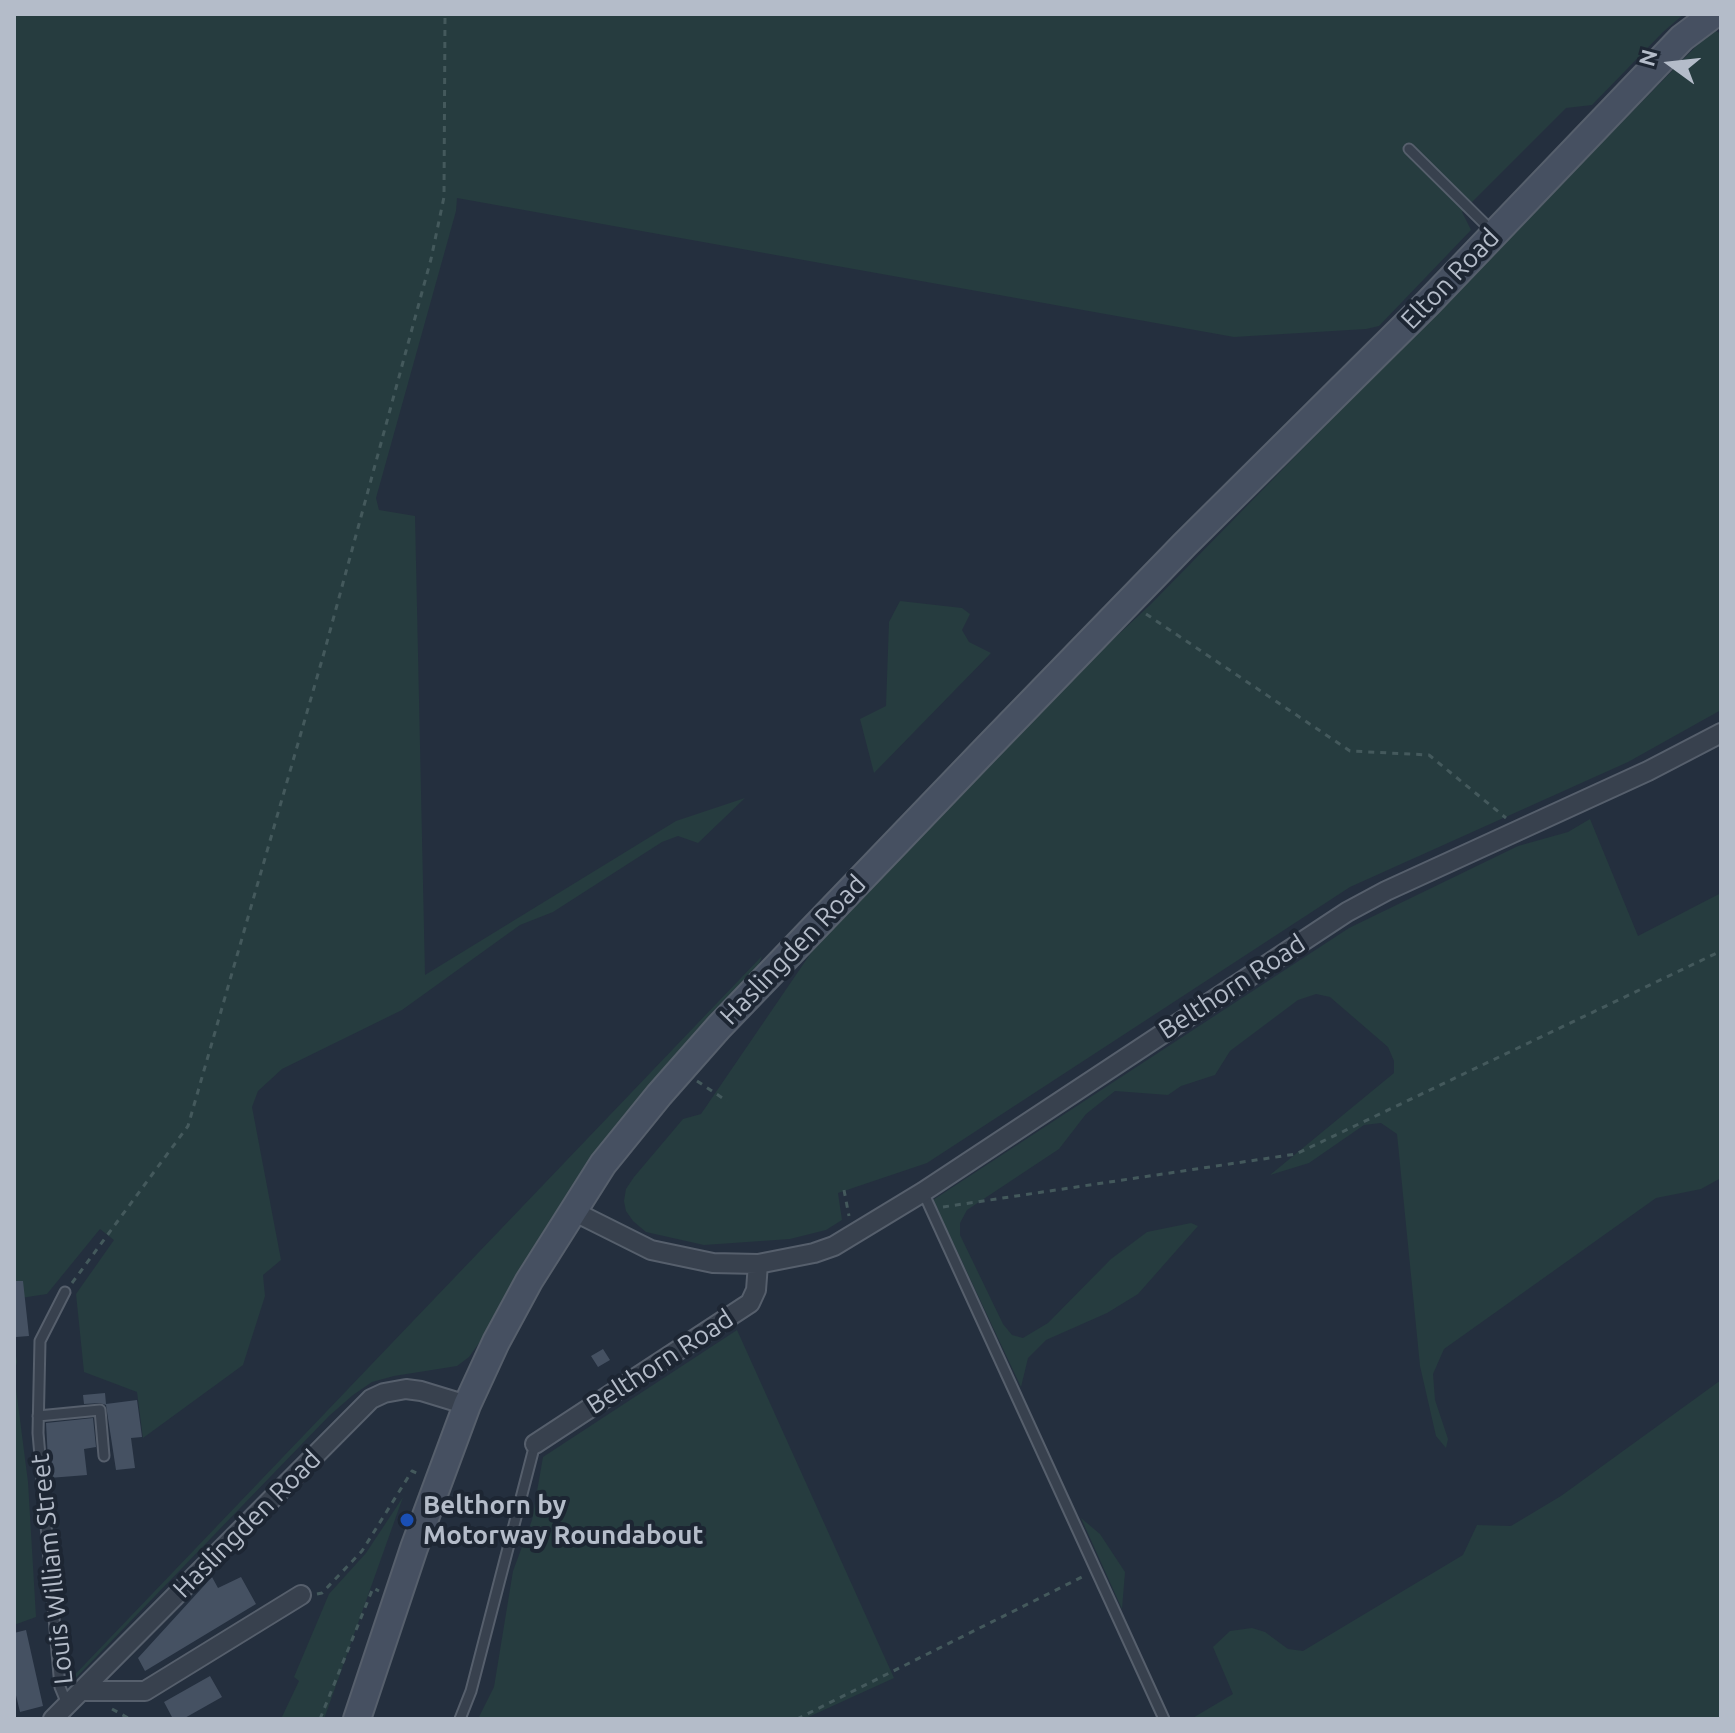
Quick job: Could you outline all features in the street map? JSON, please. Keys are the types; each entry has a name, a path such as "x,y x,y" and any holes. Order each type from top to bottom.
{"main road":[{"name":"Elton Road","path":"1185,544 1494,233 1682,38 1714,14"},
{"name":"Haslingden Road","path":"357,1719 467,1405 496,1342 603,1164 730,1015 1185,544"}],"street":[{"name":"Belthorn Road","path":"573,1211 651,1250 713,1263 758,1264 814,1253 927,1200 1347,912 1386,891 1522,831 1721,733"},
{"name":"Belthorn Road","path":"535,1444 750,1303 756,1290 758,1264"},
{"name":"Haslingden Road","path":"53,1719 371,1399 406,1389 467,1405"},
{"path":"81,1691 145,1691 301,1595"}],"lane":[{"path":"1409,149 1494,233"},
{"path":"927,1200 1164,1719"},
{"name":"Louis William Street","path":"65,1292 40,1341 38,1433 60,1687 67,1704"},
{"path":"38,1416 100,1410 104,1456"},
{"path":"460,1719 471,1691 535,1444"}],"path":[{"path":"65,1292 188,1126 328,638 431,259 444,197 445,14"},
{"path":"1129,602 1350,751 1429,755 1522,831"},
{"path":"927,1200 1296,1154 1721,951"},
{"path":"680,1070 727,1101"},
{"path":"844,1190 855,1235"},
{"path":"301,1595 322,1593 362,1551 412,1471 439,1482"},
{"path":"797,1719 1095,1571"},
{"path":"320,1719 373,1588 397,1598"}],"green space":[{"path":"14,14 1684,14 1592,105 1566,108 1462,212 1471,230 1379,326 1366,329 1234,337 457,198 456,211 376,498 379,510 415,516 425,975 676,821 745,798 698,843 678,836 662,842 553,912 520,925 402,1010 282,1069 258,1091 252,1107 281,1260 263,1275 265,1296 243,1365 143,1438 137,1392 84,1372 76,1294 114,1240 100,1229 47,1294 14,1299"},
{"path":"1713,29 1721,34 1721,710 1628,762 1350,887 927,1163 838,1193 842,1220 826,1230 790,1239 704,1245 646,1232 633,1221 626,1211 626,1189 683,1119 701,1114 815,947 1056,693 1151,604"},
{"path":"900,601 962,608 970,614 962,630 969,642 991,653 874,773 860,719 886,706 889,622"},
{"path":"1590,819 1638,936 1721,893 1721,1178 1701,1189 1656,1198 1444,1349 1433,1374 1435,1400 1448,1439 1446,1448 1436,1436 1420,1366 1397,1134 1381,1123 1364,1125 1309,1163 1270,1175 1394,1073 1394,1061 1388,1047 1330,997 1316,994 1298,1000 1230,1051 1215,1075 1181,1086 1168,1095 1115,1091 1086,1114 1059,1149 967,1210 960,1223 960,1235 1003,1324 1012,1335 1023,1338 1048,1323 1111,1259 1147,1232 1191,1223 1198,1226 1138,1294 1107,1313 1046,1340 1028,1358 1021,1387 933,1200 1349,928 1518,846 1568,832"},
{"path":"762,956 755,974 622,1122 575,1182 531,1251 487,1332 469,1357 457,1366 372,1382 353,1395 329,1416 69,1685 65,1685"},
{"path":"737,1330 894,1678 804,1719 478,1719 494,1687 513,1571 532,1520 543,1457"},
{"path":"14,1342 17,1362 14,1373"},
{"path":"14,1373 28,1482 36,1617 14,1625"},
{"path":"1721,1380 1721,1719 1191,1719 1233,1694 1213,1647 1230,1631 1252,1628 1265,1632 1288,1649 1303,1651 1463,1555 1477,1525 1511,1526 1561,1496"},
{"path":"403,1497 324,1719 281,1719 299,1681 294,1677 329,1594 366,1553"},
{"path":"1081,1518 1100,1534 1125,1572 1122,1609"}],"building":[{"path":"14,1281 23,1281 29,1336 16,1337"},
{"path":"603,1349 610,1360 598,1367 591,1356"},
{"path":"105,1393 106,1404 137,1400 142,1437 131,1438 135,1468 116,1470 106,1405 84,1404 83,1395"},
{"path":"93,1418 96,1447 84,1449 87,1475 49,1478 46,1423"},
{"path":"212,1577 218,1588 241,1577 256,1604 145,1671 138,1658"},
{"path":"26,1630 43,1706 20,1712 14,1687 14,1633"},
{"path":"210,1676 222,1697 183,1719 173,1719 164,1702"}],"place":[{"name":"Belthorn by Motorway Roundabout","path":"407,1520"}]}
